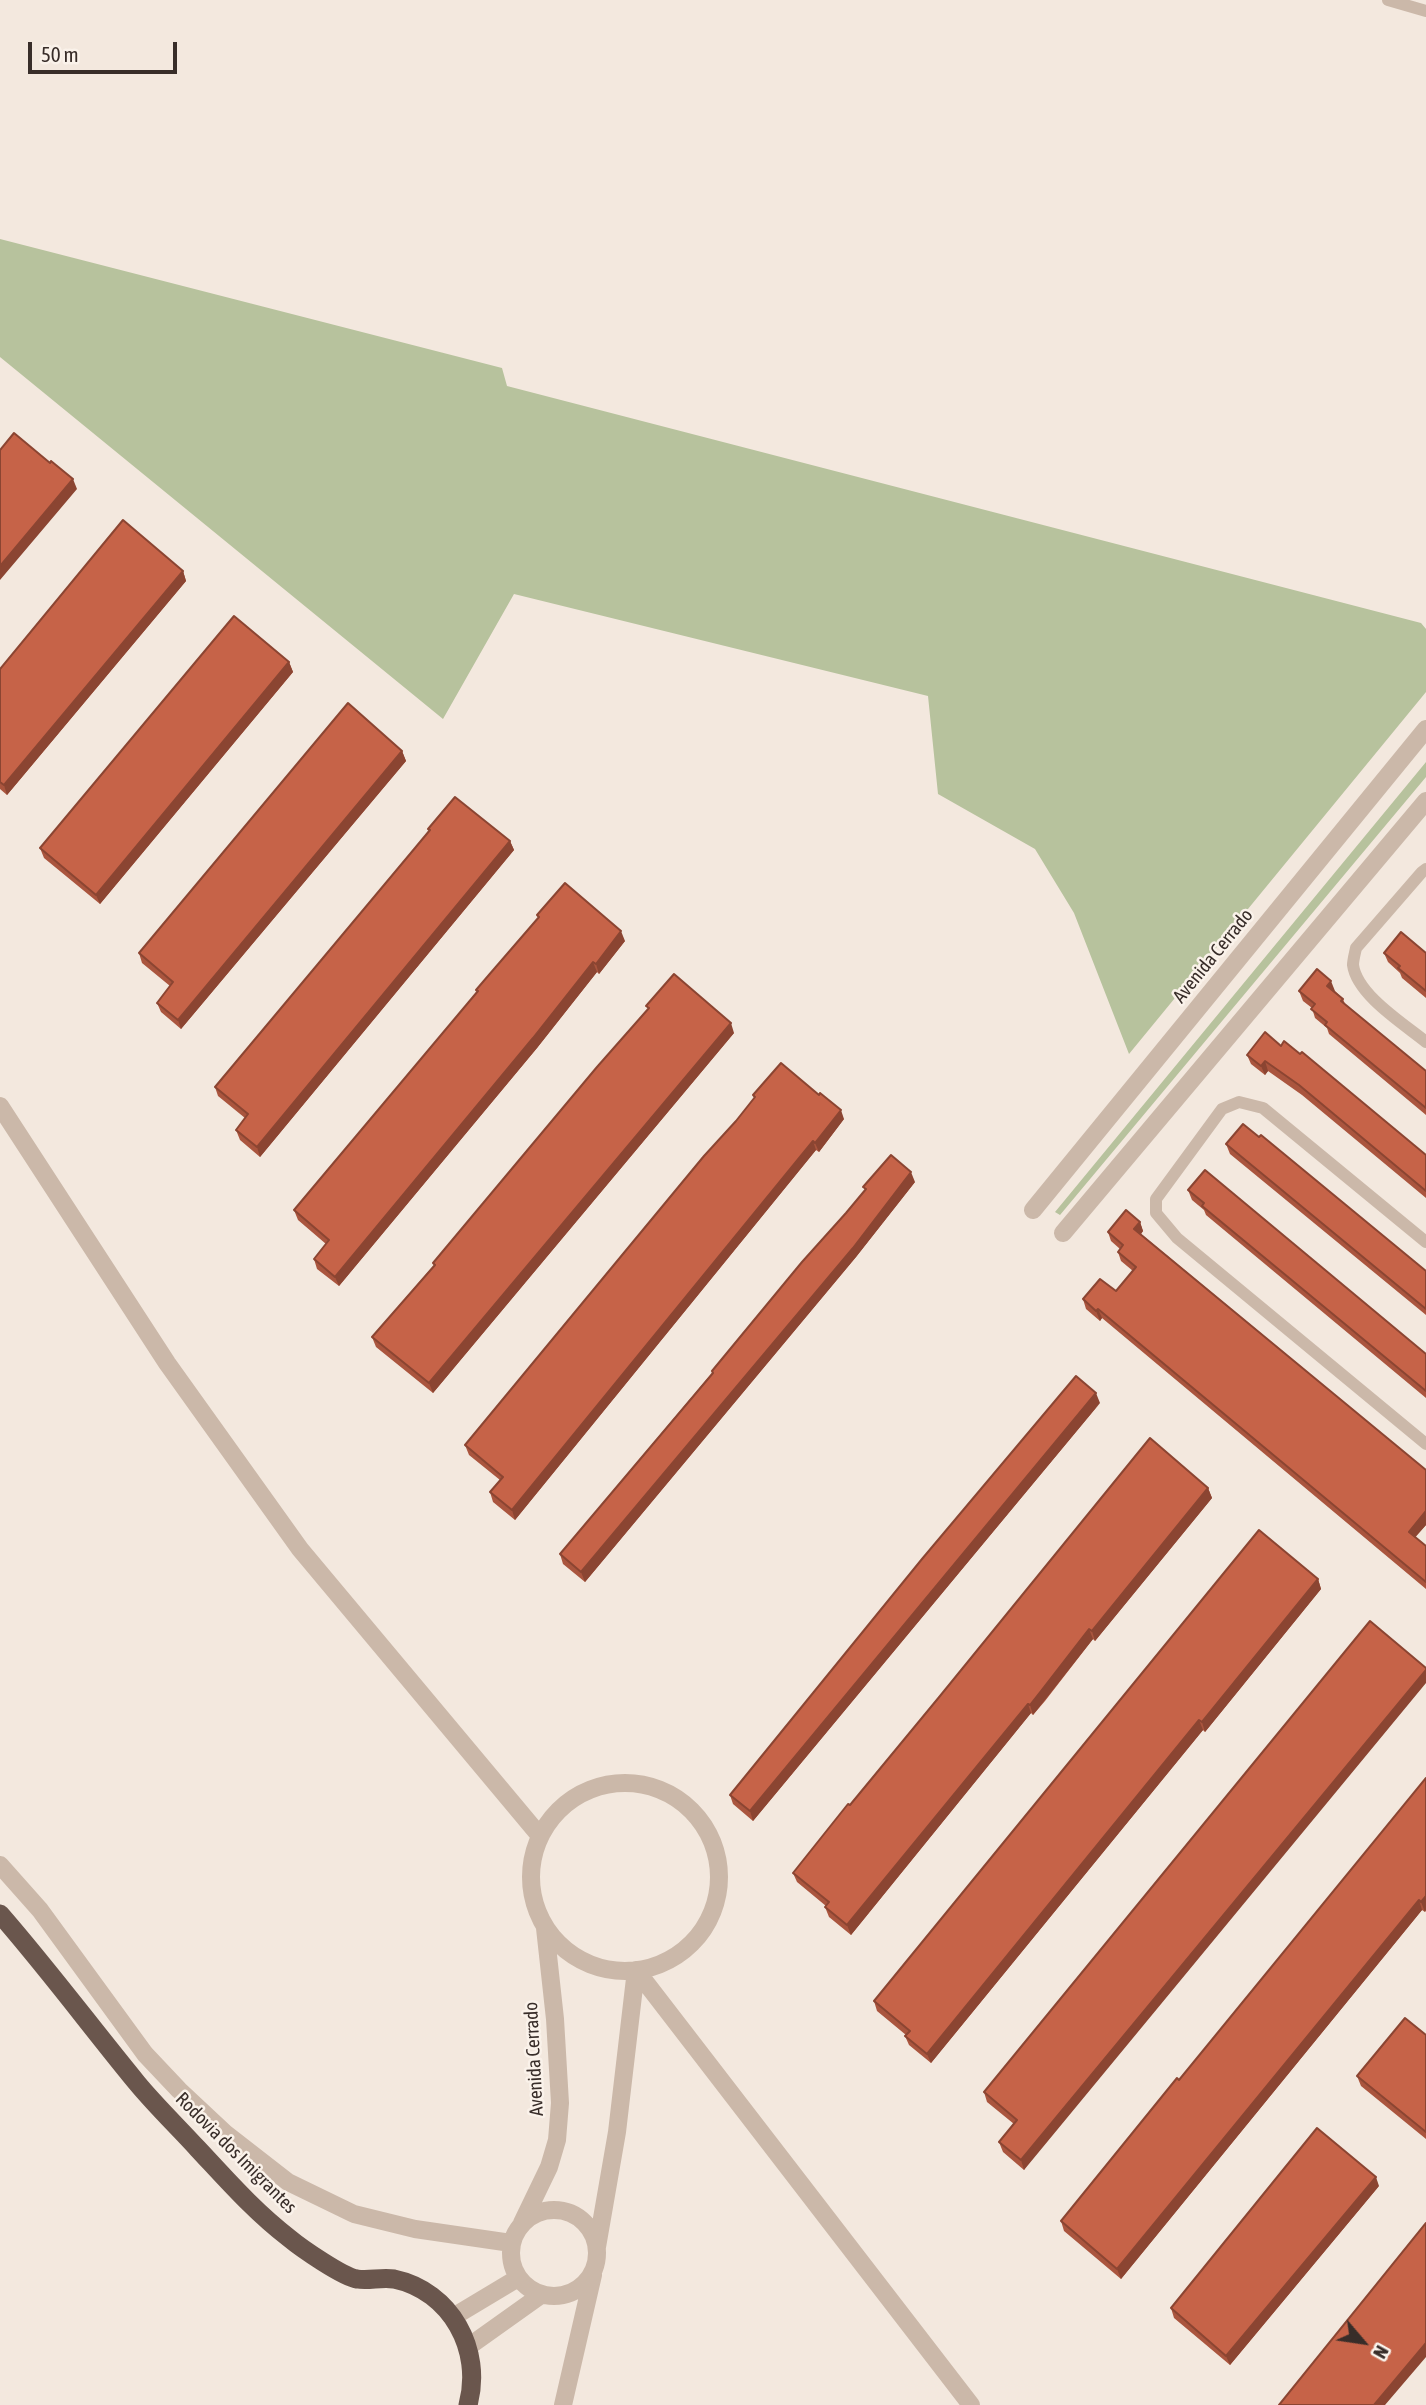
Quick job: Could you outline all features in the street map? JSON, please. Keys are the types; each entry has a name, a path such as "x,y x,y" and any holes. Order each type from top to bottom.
{"highway":[{"name":"Rodovia dos Imigrantes","path":"0,1914 47,1968 138,2085 243,2198 289,2239 355,2279 377,2277 411,2284 440,2303 453,2317 468,2347 472,2377 468,2405"}],"street":[{"name":"Avenida Cerrado","path":"1033,1210 1426,729"},
{"path":"1063,1233 1426,801"},
{"path":"0,1105 167,1363 300,1549 540,1836"},
{"name":"Avenida Cerrado","path":"510,2243 549,2167 557,2140 560,2103 555,2019 545,1928 533,1899 531,1867 540,1836 558,1810 585,1791 613,1783 642,1784 670,1794 693,1812 710,1836 718,1865 717,1894 706,1924 685,1949 658,1965 626,1972 595,1967 566,1952 545,1928"},
{"path":"0,1865 40,1910 145,2054 225,2133 288,2182 355,2214 415,2228 510,2243 512,2264 518,2278 528,2288 566,2301 572,2306 577,2317 578,2342"},
{"path":"563,2405 597,2254 617,2132 636,1970"},
{"path":"636,1970 971,2405"},
{"path":"468,2347 548,2296 570,2294 583,2286 592,2274 597,2254 593,2234 585,2222 574,2214 547,2210 533,2214 522,2223"},
{"path":"453,2317 518,2278"}],"lane":[{"path":"1388,0 1426,10"},
{"path":"1426,870 1356,948 1353,963 1357,979 1370,996 1426,1042"},
{"path":"1426,1242 1263,1108 1240,1102 1222,1109 1156,1199 1156,1213 1177,1238 1426,1444"}],"green space":[{"path":"0,239 502,368 507,386 1421,623 1426,629 1426,692 1129,1054 1074,913 1035,849 938,794 928,696 514,594 443,719 0,357"},
{"path":"1426,762 1426,777 1060,1215 1055,1212"}],"building":[{"path":"14,433 73,479 0,566 0,450"},
{"path":"123,520 183,571 4,785 0,782 0,669"},
{"path":"234,616 289,662 96,895 40,848"},
{"path":"348,703 402,751 178,1020 157,1003 173,982 139,953"},
{"path":"455,797 510,841 257,1147 236,1130 248,1114 215,1087"},
{"path":"565,883 621,931 335,1277 314,1259 329,1240 294,1210"},
{"path":"1401,932 1426,953 1426,991 1384,953"},
{"path":"1317,969 1331,981 1327,986 1343,999 1341,1001 1426,1071 1426,1108 1325,1025 1327,1022 1311,1009 1315,1004 1299,991"},
{"path":"674,974 731,1023 429,1383 372,1337 649,1008 646,1006"},
{"path":"1265,1032 1281,1046 1284,1041 1300,1054 1302,1052 1426,1155 1426,1191 1299,1085 1265,1061 1261,1066 1247,1055"},
{"path":"781,1063 841,1110 512,1510 490,1492 503,1477 465,1445 736,1121 755,1097 753,1095"},
{"path":"1243,1124 1259,1137 1261,1135 1426,1271 1426,1309 1226,1144"},
{"path":"891,1155 911,1172 853,1248 581,1572 560,1554 713,1373 802,1262 866,1189 863,1187"},
{"path":"1205,1170 1426,1354 1426,1391 1202,1206 1204,1203 1188,1190"},
{"path":"1126,1210 1140,1222 1134,1229 1426,1470 1426,1511 1409,1532 1426,1546 1426,1582 1083,1299 1100,1279 1116,1291 1136,1267 1118,1252 1123,1245 1108,1232"},
{"path":"1076,1376 1096,1393 750,1811 730,1795 922,1559"},
{"path":"1150,1438 1208,1488 847,1925 825,1907 829,1902 793,1873"},
{"path":"1259,1530 1318,1579 1202,1722 1199,1720 927,2054 905,2036 910,2031 874,2001"},
{"path":"1370,1621 1426,1670 1021,2160 999,2142 1017,2120 984,2092"},
{"path":"1426,1778 1426,1896 1421,1902 1419,1900 1117,2269 1061,2221"},
{"path":"1405,2018 1426,2035 1426,2132 1357,2076"},
{"path":"1317,2128 1376,2177 1226,2356 1171,2308"},
{"path":"1426,2223 1426,2343 1374,2405 1279,2405"}]}
